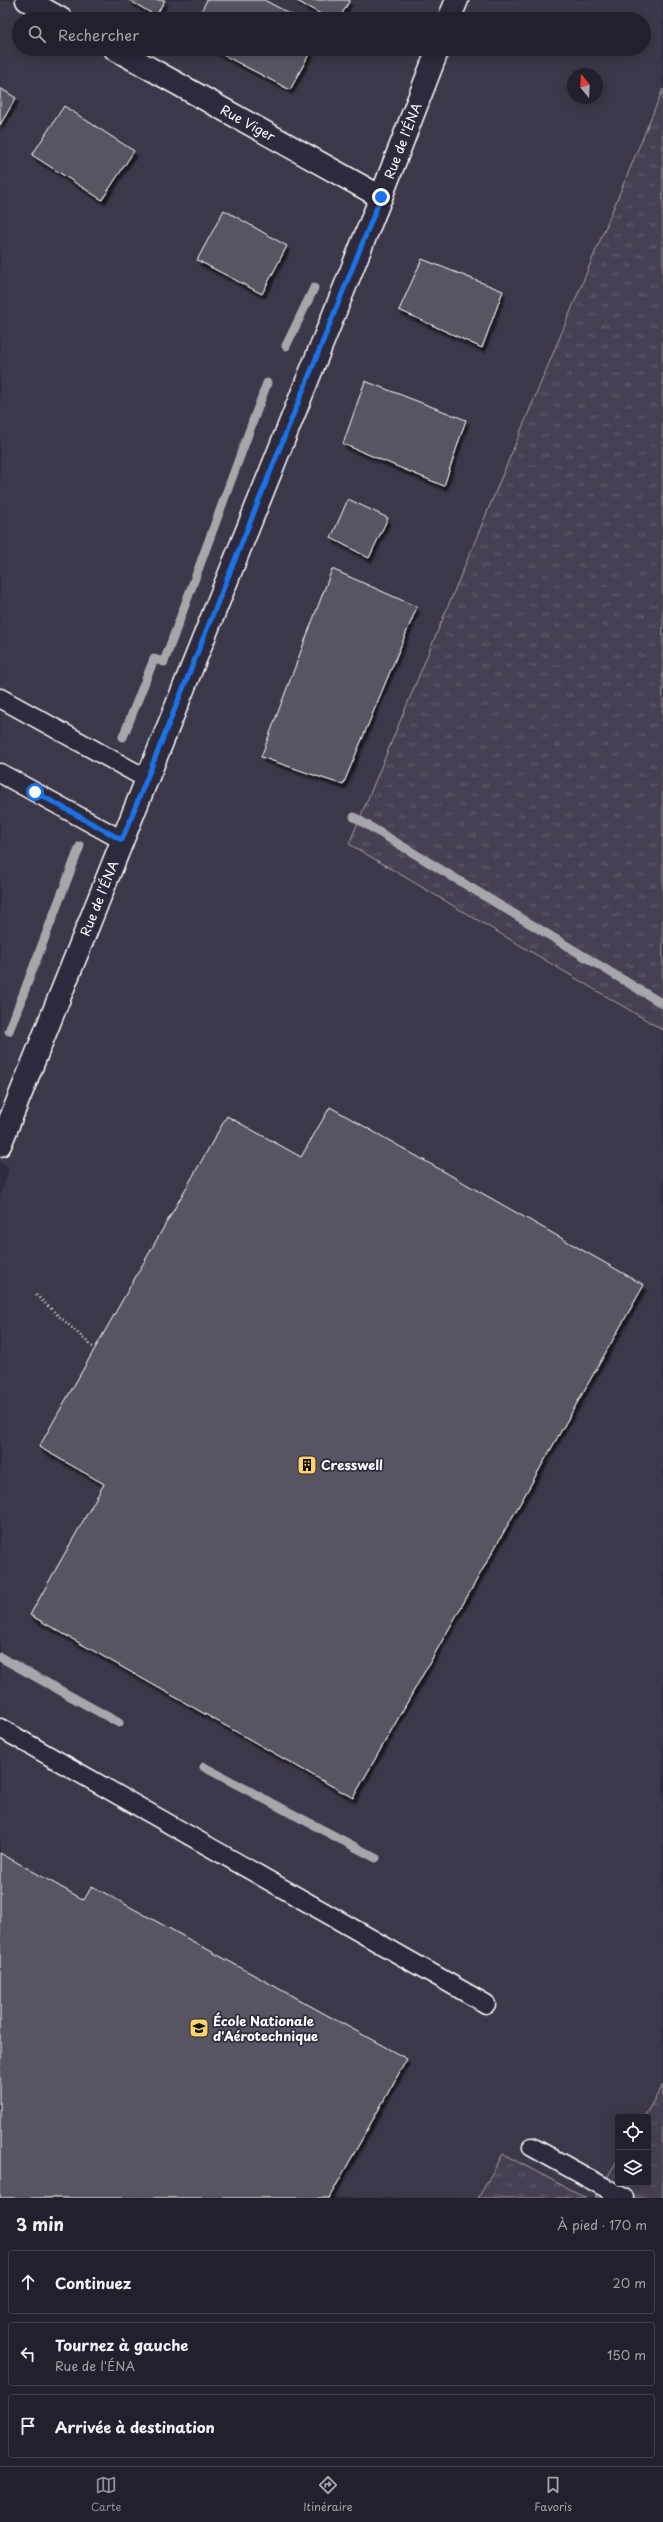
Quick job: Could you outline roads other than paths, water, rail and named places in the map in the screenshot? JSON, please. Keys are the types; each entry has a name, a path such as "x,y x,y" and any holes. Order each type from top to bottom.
{"street":[{"path":"26,0 48,12"},
{"path":"452,12 457,0"},
{"name":"Rue Viger","path":"128,56 381,197"},
{"name":"Rue de l'ÉNA","path":"0,1145 381,197 435,56"}],"lane":[{"path":"0,698 147,779"},
{"path":"0,773 122,840"},
{"path":"0,1728 486,2004"},
{"path":"532,2147 624,2198"}],"waterway":[{"path":"286,346 314,288"},
{"path":"123,737 154,659 164,662 267,383"},
{"path":"354,817 663,1004"},
{"path":"9,1031 80,846"},
{"path":"0,1657 119,1723"},
{"path":"204,1767 376,1858"}],"place":[{"name":"Cresswell","path":"307,1465"},
{"name":"École Nationale d'Aérotechnique","path":"199,2028"}]}
